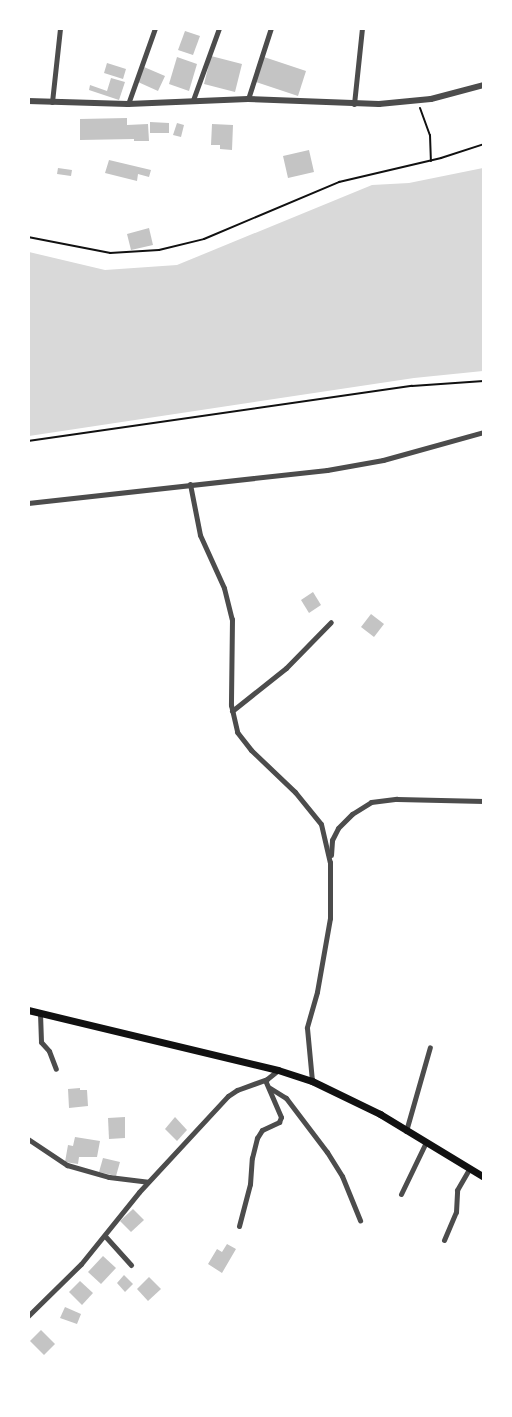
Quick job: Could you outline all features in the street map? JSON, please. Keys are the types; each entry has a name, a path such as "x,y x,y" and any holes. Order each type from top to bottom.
{"main road":[{"path":"28,1010 278,1070 312,1081 380,1114 483,1177"}],"street":[{"path":"52,102 60,28"},
{"path":"128,104 155,28"},
{"path":"194,100 219,28"},
{"path":"248,99 271,28"},
{"path":"354,104 362,28"},
{"path":"28,101 128,104 248,99 354,104 415,101 471,90 483,85"},
{"path":"28,503 361,464 483,432"},
{"path":"190,484 200,535 224,588 232,619 232,711 237,732 251,750 295,792 321,824 330,862"},
{"path":"232,711 286,668 331,622"},
{"path":"312,1081 307,1050 307,1028 317,992 330,918 330,862 332,840 338,828 352,814 371,802 396,799 483,801"},
{"path":"39,1013 41,1042 50,1052 56,1069"},
{"path":"406,1131 430,1047"},
{"path":"28,1316 58,1290 148,1182 228,1096 265,1080 278,1070"},
{"path":"239,1226 250,1184 252,1158 257,1138 262,1130 279,1122 281,1117 265,1080"},
{"path":"270,1088 286,1098 327,1152 342,1176 360,1220"},
{"path":"28,1139 68,1165 109,1177 148,1182"},
{"path":"401,1194 426,1142"},
{"path":"444,1240 456,1212 457,1190 470,1169"},
{"path":"105,1236 131,1265"}],"path":[{"path":"415,101 427,122 432,160"},
{"path":"28,237 110,253 159,250 204,239 339,182 432,160 483,144"},
{"path":"28,441 412,386 483,381"}],"shaded area":[{"path":"483,168 483,371 414,378 29,436 29,252 105,270 177,265 372,185 409,183"}],"building":[{"path":"185,31 200,36 193,55 178,50"},
{"path":"211,56 242,64 235,92 204,84"},
{"path":"177,57 197,64 189,91 169,84"},
{"path":"264,57 306,71 298,96 256,82"},
{"path":"107,63 126,69 123,79 104,73"},
{"path":"144,67 165,76 158,91 138,82"},
{"path":"111,78 125,82 119,100 89,90 90,85 107,91"},
{"path":"127,118 127,125 148,124 149,141 80,140 80,119"},
{"path":"150,122 169,123 169,133 150,133"},
{"path":"177,123 184,125 181,137 173,135"},
{"path":"212,124 233,125 232,150 220,149 220,145 211,145"},
{"path":"309,150 314,172 288,178 283,156"},
{"path":"109,160 151,170 149,177 138,174 137,181 105,173"},
{"path":"58,168 72,170 71,176 57,174"},
{"path":"149,228 153,245 131,250 127,234"},
{"path":"313,592 321,605 309,613 301,600"},
{"path":"371,614 384,624 374,637 361,627"},
{"path":"80,1088 80,1090 87,1090 88,1106 69,1108 68,1089"},
{"path":"125,1117 125,1138 109,1139 108,1118"},
{"path":"175,1117 187,1130 177,1141 165,1129"},
{"path":"75,1137 100,1141 97,1157 79,1157 78,1164 65,1162 68,1145 73,1146"},
{"path":"103,1158 120,1162 116,1176 99,1172"},
{"path":"133,1209 144,1220 131,1232 120,1221"},
{"path":"227,1244 236,1249 222,1273 208,1264 217,1249 222,1252"},
{"path":"103,1256 116,1268 101,1284 88,1272"},
{"path":"124,1275 133,1284 125,1292 117,1283"},
{"path":"149,1277 161,1289 148,1301 137,1289"},
{"path":"80,1281 93,1293 82,1305 69,1292"},
{"path":"65,1307 81,1314 77,1324 60,1318"},
{"path":"41,1330 55,1344 44,1355 30,1341"}]}
